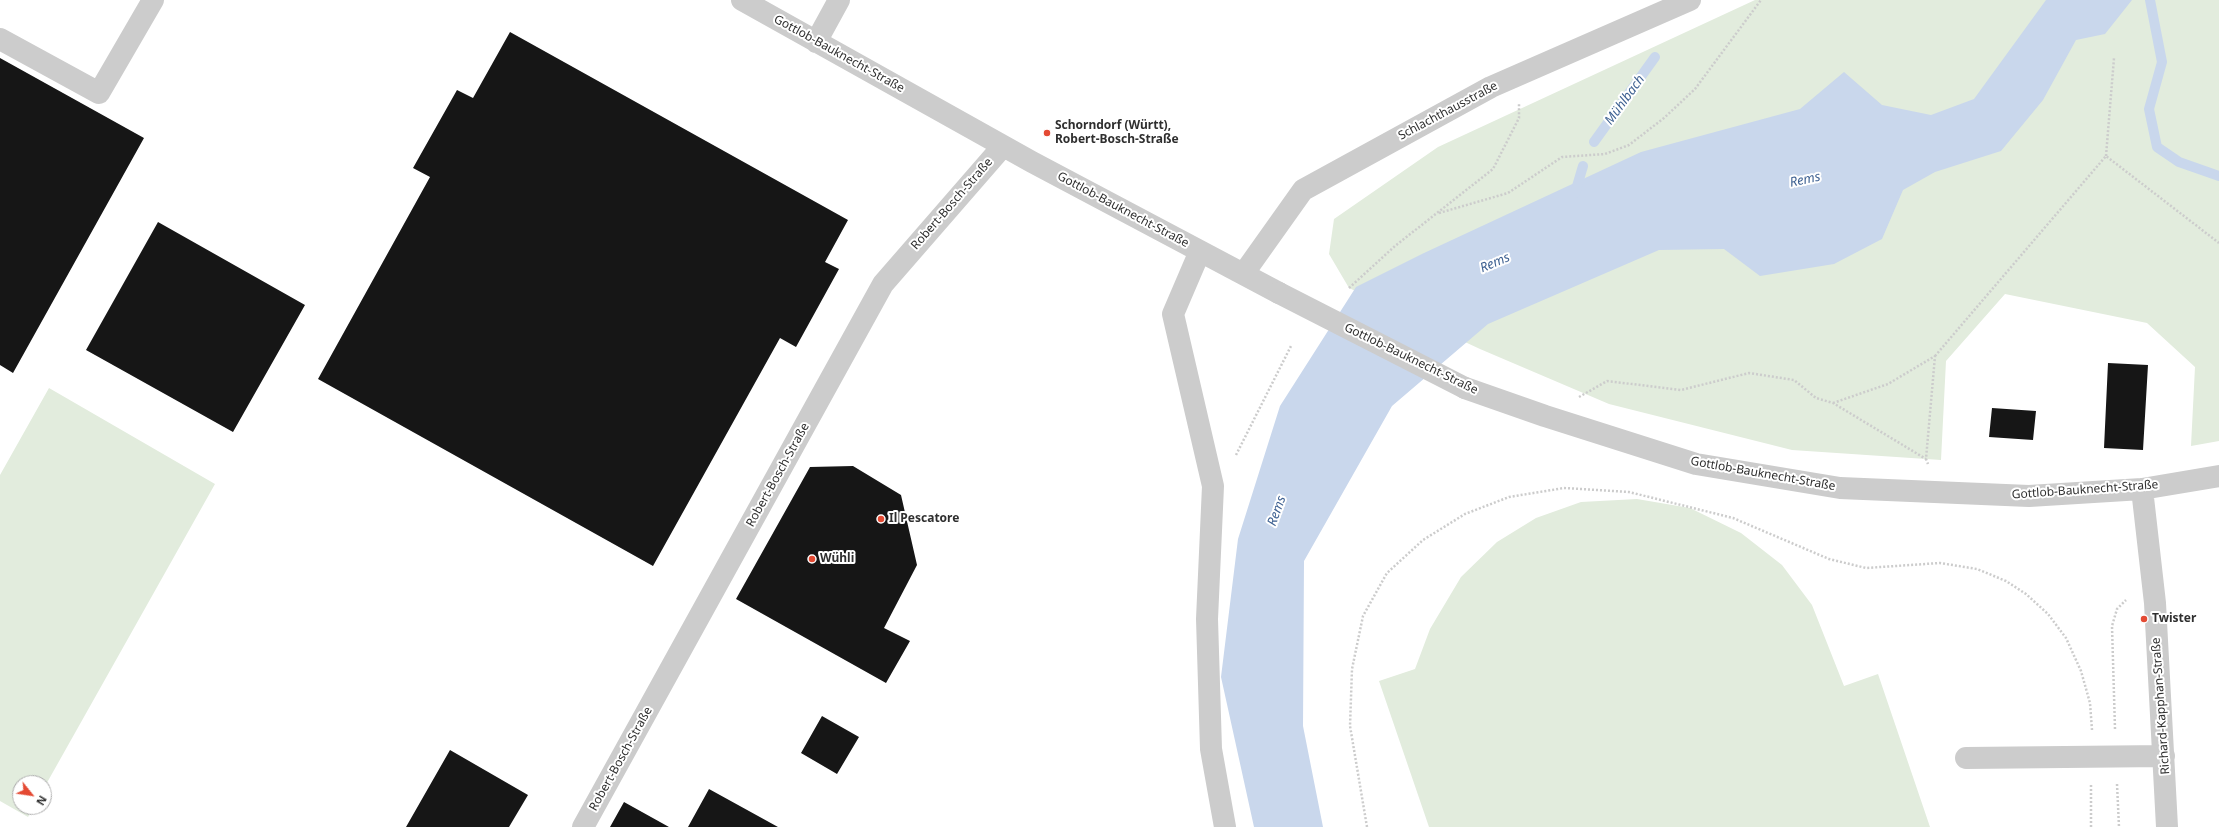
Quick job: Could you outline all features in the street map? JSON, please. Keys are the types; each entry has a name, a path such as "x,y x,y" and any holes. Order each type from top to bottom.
{"street":[{"path":"0,39 99,93 153,0"},
{"name":"Gottlob-Bauknecht-Straße","path":"742,0 1003,146 1279,293 1465,388 1545,416 1696,464 1840,488 2029,496 2142,489 2219,476"},
{"path":"816,42 839,0"},
{"name":"Schlachthausstraße","path":"1244,273 1304,190 1491,87 1690,0"},
{"name":"Robert-Bosch-Straße","path":"583,827 883,284 1003,146"},
{"path":"1200,251 1173,314 1213,486 1207,619 1211,749 1225,827"},
{"name":"Richard-Kapphan-Straße","path":"2142,489 2153,586 2167,827"},
{"path":"1966,758 2164,756"}],"path":[{"path":"1439,213 1508,193 1562,158 1605,154 1629,145 1664,118 1695,90 1762,0"},
{"path":"1833,403 1888,384 1936,356 2106,156 2114,58"},
{"path":"1349,288 1395,246 1439,213 1492,169 1519,118 1518,76"},
{"path":"2106,156 2219,243"},
{"path":"1213,486 1228,470 1290,346"},
{"path":"1935,492 1926,459 1936,356"},
{"path":"1545,416 1608,381 1681,390 1749,373 1794,380 1816,398 1833,403 1926,459"},
{"path":"1367,827 1350,726 1352,669 1363,616 1384,579 1388,573 1424,540 1465,514 1509,497 1564,488 1629,492 1732,518 1829,559 1866,568 1940,563 1977,569 2006,581 2026,594 2048,614 2066,638 2081,671 2090,702 2091,827"},
{"path":"2119,827 2112,626 2118,610 2135,588 2153,586"}],"green space":[{"path":"1755,0 2219,0 2219,441 2191,446 2195,367 2147,323 2005,294 1946,361 1941,460 1792,450 1609,404 1480,349 1349,288 1329,254 1334,219 1438,147"},
{"path":"49,388 215,484 51,775 12,775 12,808 0,801 0,475"},
{"path":"1637,499 1690,508 1741,533 1782,565 1812,605 1844,686 1878,674 1930,827 1429,827 1379,681 1415,669 1430,629 1461,577 1497,542 1536,518 1581,502"}],"water":[{"name":"Rems","path":"2046,0 2132,0 2105,34 2076,40 2043,100 2001,151 1935,172 1903,190 1882,239 1834,264 1760,276 1724,249 1659,250 1488,324 1392,406 1304,561 1303,726 1323,827 1254,827 1221,677 1238,539 1280,406 1356,287 1424,253 1641,152 1800,109 1844,72 1882,105 1931,115 1974,99"}],"building":[{"path":"510,32 848,220 825,262 839,269 796,347 780,338 653,566 318,379 430,177 413,168 457,90 473,98"},
{"path":"0,58 144,138 13,373 0,365"},
{"path":"158,222 305,305 233,432 86,350"},
{"path":"2108,363 2148,365 2143,450 2104,448"},
{"path":"1992,408 2036,411 2033,440 1989,437"},
{"path":"853,466 901,495 917,565 884,628 910,641 886,683 736,599 810,467"},
{"path":"822,716 859,737 837,774 801,753"},
{"path":"450,750 528,795 509,827 406,827"},
{"path":"709,789 778,827 688,827"},
{"path":"624,802 669,827 610,827"}],"waterway":[{"path":"2150,0 2162,62 2149,109 2157,147 2179,162 2219,176"},
{"name":"Mühlbach","path":"1594,142 1655,57"},
{"name":"Mühlbach","path":"1575,193 1583,166"}],"place":[{"name":"Schorndorf (Württ), Robert-Bosch-Straße","path":"1047,133"},
{"name":"Il Pescatore","path":"881,519"},
{"name":"Wühli","path":"812,559"},
{"name":"Twister","path":"2144,619"}]}
